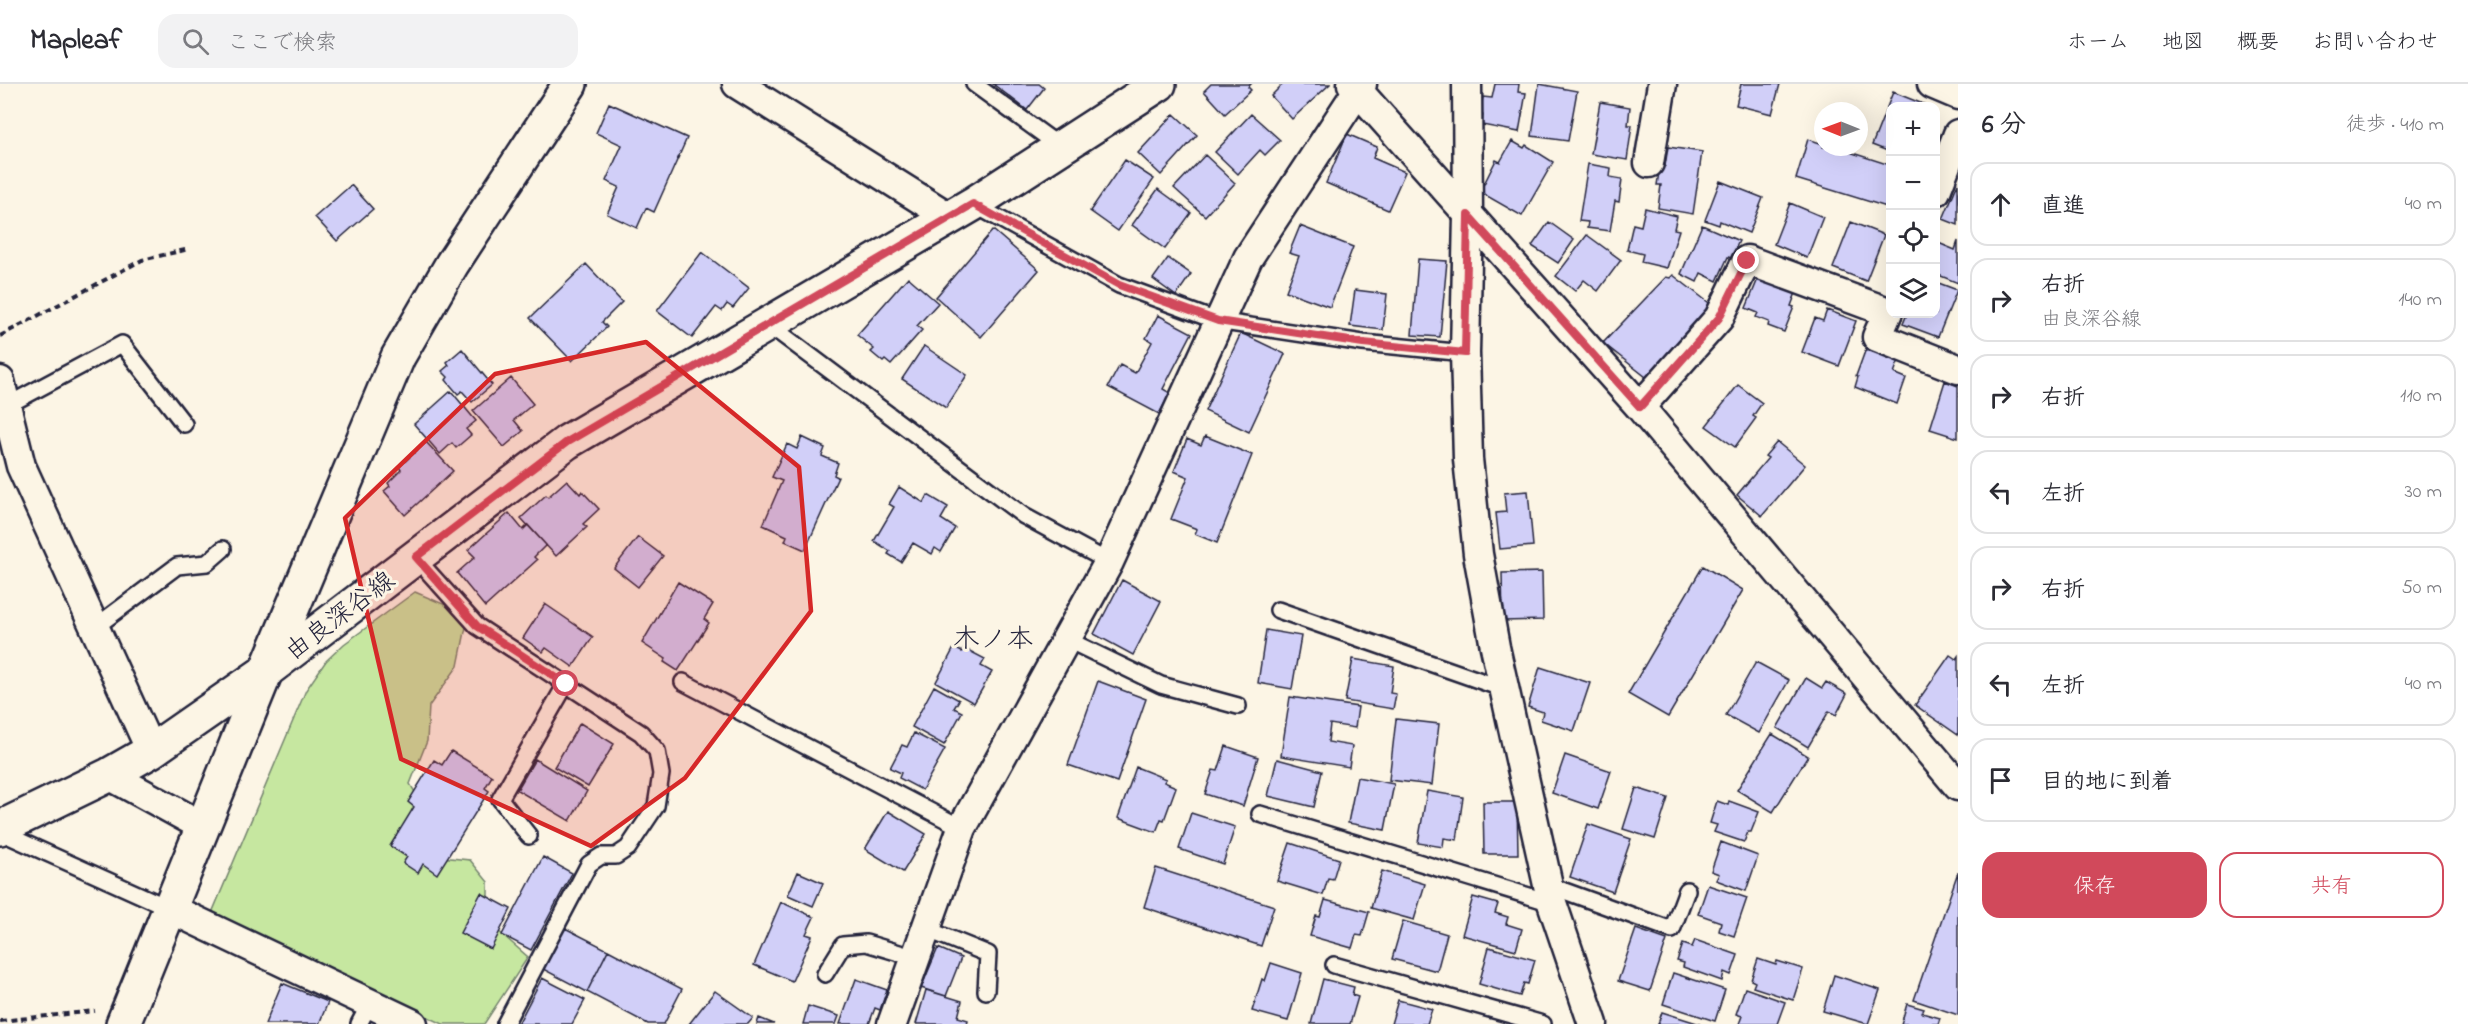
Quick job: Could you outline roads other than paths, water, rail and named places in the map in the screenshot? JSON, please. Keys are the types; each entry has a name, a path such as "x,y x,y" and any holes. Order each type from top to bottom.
{"main road":[{"path":"126,1016 202,826 398,357 452,264 570,84"},
{"name":"由良深谷線","path":"0,830 151,751 266,671 567,442 961,211 1062,148 1142,89"}],"street":[{"path":"737,84 961,211"},
{"path":"1467,84 1468,215 1465,353 1468,459 1478,554 1504,689 1550,894 1593,1024"},
{"path":"1649,163 1662,84"},
{"path":"1932,84 1958,95"},
{"path":"892,1024 963,828 1108,562 1248,258 1357,86 1468,215 1640,407 1958,786"},
{"path":"1940,179 1958,134"},
{"path":"1640,407 1719,318 1747,261 1886,308"},
{"path":"1886,316 1877,337 1958,369"},
{"path":"3,393 21,466 151,751"},
{"path":"109,774 202,826"},
{"path":"169,908 365,1014 413,1024"}],"lane":[{"path":"974,84 1062,148"},
{"path":"961,211 1119,285 1218,321 1363,343 1465,353"},
{"path":"768,324 1024,516 1108,562"},
{"path":"3,393 122,344 184,424"},
{"path":"94,628 177,566 207,563 224,549"},
{"path":"416,557 477,626 650,741 657,751 661,774 656,806 628,848 616,856 601,856 589,864 505,1024"},
{"path":"1278,610 1504,689"},
{"path":"1066,639 1161,685 1238,706"},
{"path":"683,682 963,828"},
{"path":"529,836 500,799 566,684"},
{"path":"1260,814 1672,930 1687,890"},
{"path":"0,830 169,908"},
{"path":"926,929 988,954 986,991"},
{"path":"825,974 843,945 866,943 916,958"},
{"path":"1334,965 1543,1024"}],"district":[{"name":"木ノ本","path":"993,638"}]}
